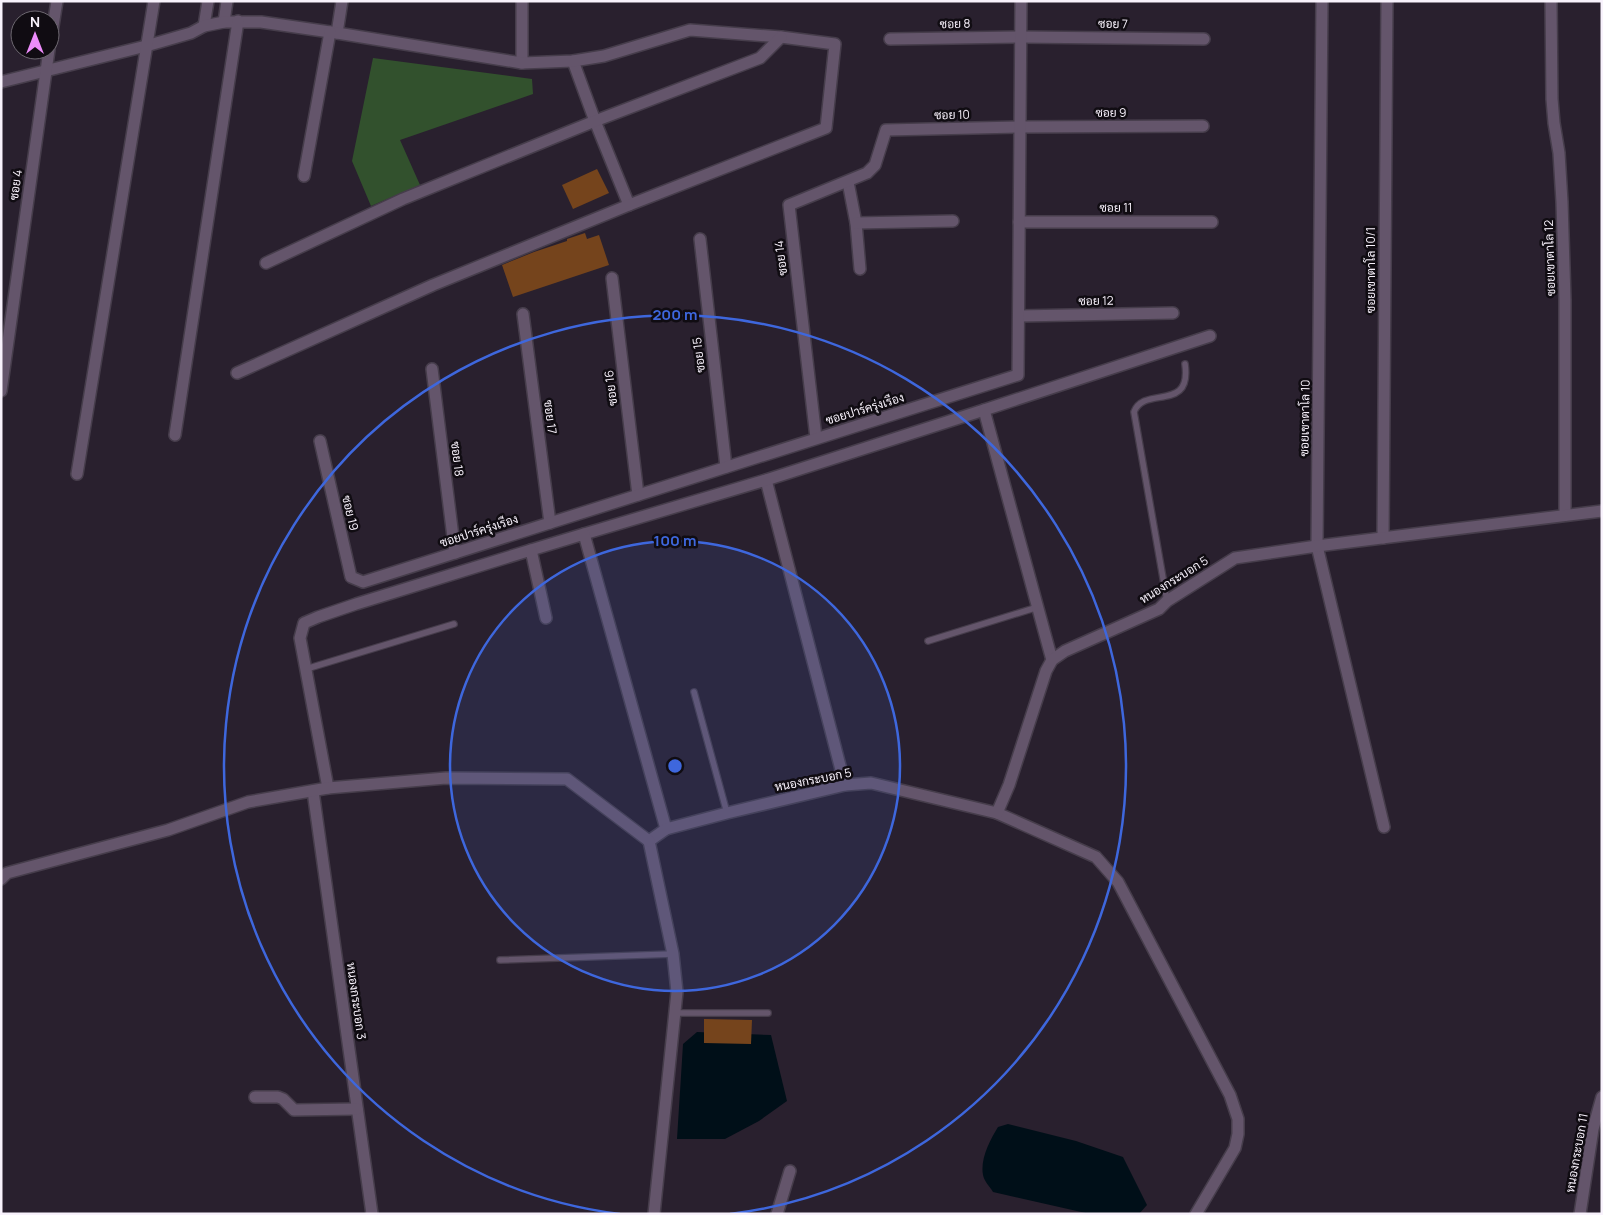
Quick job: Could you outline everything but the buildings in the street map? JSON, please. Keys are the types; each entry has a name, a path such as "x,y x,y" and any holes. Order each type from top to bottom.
{"street":[{"path":"77,474 154,1"},
{"path":"204,26 208,1"},
{"path":"224,22 227,1"},
{"path":"304,176 333,32 342,1"},
{"path":"522,1 522,63"},
{"name":"ซอยปาร์ครุ่งเรือง","path":"364,582 1018,375 1021,1"},
{"name":"ซอยเขาตาโล 10","path":"1322,1 1317,546 1384,828"},
{"name":"ซอยเขาตาโล 10/1","path":"1383,538 1387,1"},
{"name":"ซอยเขาตาโล 12","path":"1551,1 1552,99 1559,153 1564,271 1565,515"},
{"path":"175,435 238,21"},
{"path":"1,82 146,46 191,33 204,26 238,21 261,22 333,32 522,63 574,61 604,56 690,30 781,37 834,44 826,128 629,205 433,285 237,373"},
{"path":"266,263 403,199 595,120 760,58 781,37"},
{"name":"ซอย 8","path":"890,39 1021,37"},
{"name":"ซอย 7","path":"1021,37 1204,39"},
{"name":"ซอย 4","path":"1,391 48,60"},
{"path":"574,61 629,205"},
{"name":"ซอย 9","path":"1020,127 1203,126"},
{"name":"ซอย 10","path":"886,130 1020,127"},
{"name":"ซอย 14","path":"816,438 789,206 867,173 875,165 886,130"},
{"path":"848,182 856,223 860,268"},
{"path":"856,223 953,221"},
{"name":"ซอย 11","path":"1019,222 1212,222"},
{"name":"ซอย 15","path":"700,239 726,467"},
{"name":"ซอย 16","path":"612,278 638,495"},
{"name":"ซอย 12","path":"1019,316 1173,313"},
{"name":"ซอย 17","path":"523,314 550,523"},
{"path":"328,788 300,638 304,623 356,604 766,480 1210,336"},
{"name":"ซอย 18","path":"432,370 455,553"},
{"path":"984,410 1052,660 1046,671 1009,785 997,813"},
{"name":"ซอย 19","path":"320,442 351,576 364,582"},
{"path":"766,480 845,785"},
{"name":"หนองกระบอก 5","path":"1052,660 1065,650 1159,609 1235,558 1602,511"},
{"path":"584,534 666,829"},
{"path":"531,550 546,618"},
{"path":"1,879 7,873 168,830 248,802 328,788 446,778 567,779 649,841 673,954 677,992 654,1214"},
{"name":"หนองกระบอก 5","path":"649,841 666,829 727,812 845,785 871,783 997,813 1096,857 1118,882 1230,1095 1238,1119 1238,1134 1235,1148 1196,1214"},
{"name":"หนองกระบอก 3","path":"313,791 372,1214"},
{"path":"255,1097 278,1097 283,1099 294,1110 357,1109"},
{"name":"หนองกระบอก 11","path":"1580,1214 1593,1128 1602,1097"},
{"path":"777,1214 790,1171"}],"lane":[{"path":"1167,602 1134,412 1136,406 1144,401 1179,392 1184,386 1187,374 1185,364"},
{"path":"928,641 1038,607"},
{"path":"306,670 454,624"},
{"path":"694,692 727,812"},
{"path":"500,960 673,954"},
{"path":"675,1013 768,1013"}],"green space":[{"path":"373,58 532,79 533,94 400,140 420,185 371,206 352,161"}],"shaded area":[{"path":"697,1032 771,1035 787,1101 759,1121 725,1139 677,1139 683,1044"},
{"path":"1008,1124 1076,1141 1123,1157 1147,1205 1139,1214 1090,1214 993,1192 983,1175 984,1156 998,1127"}]}
